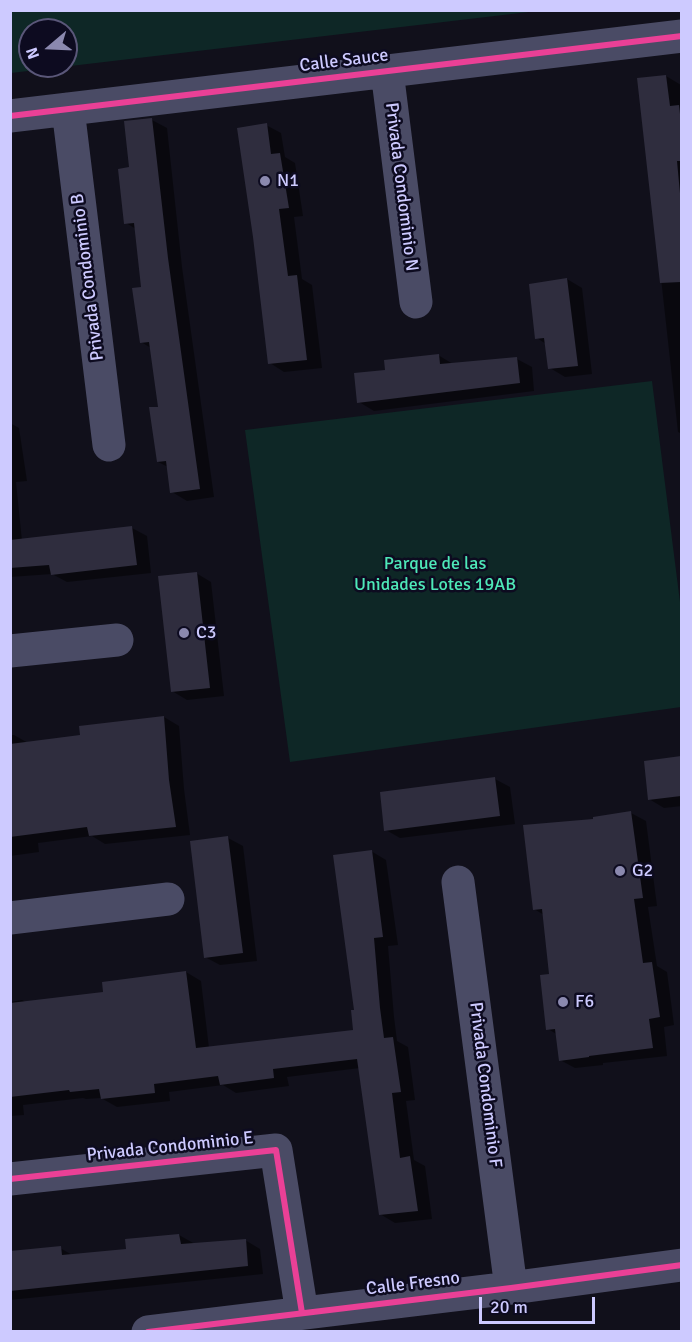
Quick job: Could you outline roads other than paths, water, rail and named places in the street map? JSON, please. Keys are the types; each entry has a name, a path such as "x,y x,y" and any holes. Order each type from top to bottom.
{"street":[{"name":"Calle Sauce","path":"10,116 681,36"},
{"name":"Privada Condominio N","path":"387,71 416,302"},
{"name":"Privada Condominio B","path":"68,109 109,445"},
{"path":"10,651 117,640"},
{"name":"Privada Condominio F","path":"458,882 511,1288"},
{"path":"10,918 168,899"},
{"name":"Privada Condominio E","path":"10,1179 276,1150 302,1313"},
{"name":"Calle Fresno","path":"148,1332 681,1265"}],"place":[{"name":"N1","path":"265,181"},
{"name":"C3","path":"184,633"},
{"name":"G2","path":"620,871"},
{"name":"F6","path":"563,1002"}],"park label":[{"name":"Parque de las Unidades Lotes 19AB","path":"435,574"}]}
